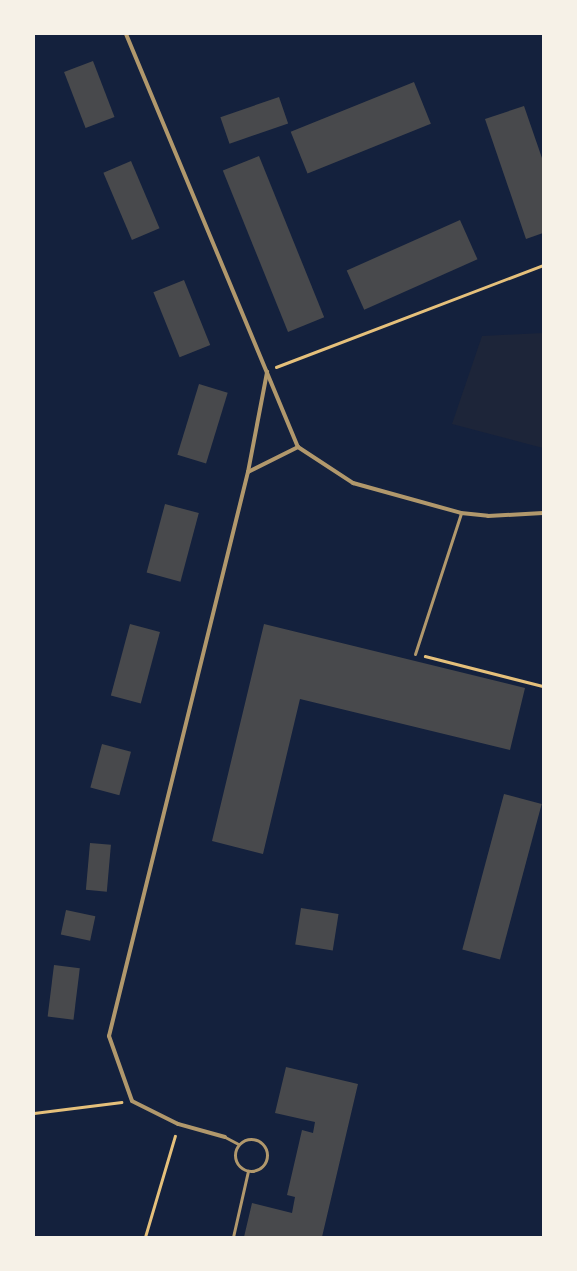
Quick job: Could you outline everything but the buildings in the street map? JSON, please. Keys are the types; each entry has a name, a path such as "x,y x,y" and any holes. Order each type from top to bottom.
{"street":[{"path":"126,34 298,447 353,483 461,513 488,516 543,513"},
{"path":"225,1136 178,1124 132,1101 109,1036 248,472 267,371"},
{"path":"248,472 298,447"}],"lane":[{"path":"415,654 461,513"},
{"path":"225,1136 238,1144"},
{"path":"256,1139 261,1142 267,1151 266,1162 254,1172 248,1171 239,1166 236,1162 235,1152 238,1144 245,1140 256,1139"},
{"path":"233,1237 248,1171"}],"path":[{"path":"267,371 543,265"},
{"path":"415,654 543,686"},
{"path":"34,1113 132,1101"},
{"path":"145,1237 178,1124"}],"shaded area":[{"path":"543,333 543,448 452,424 482,336"}]}
